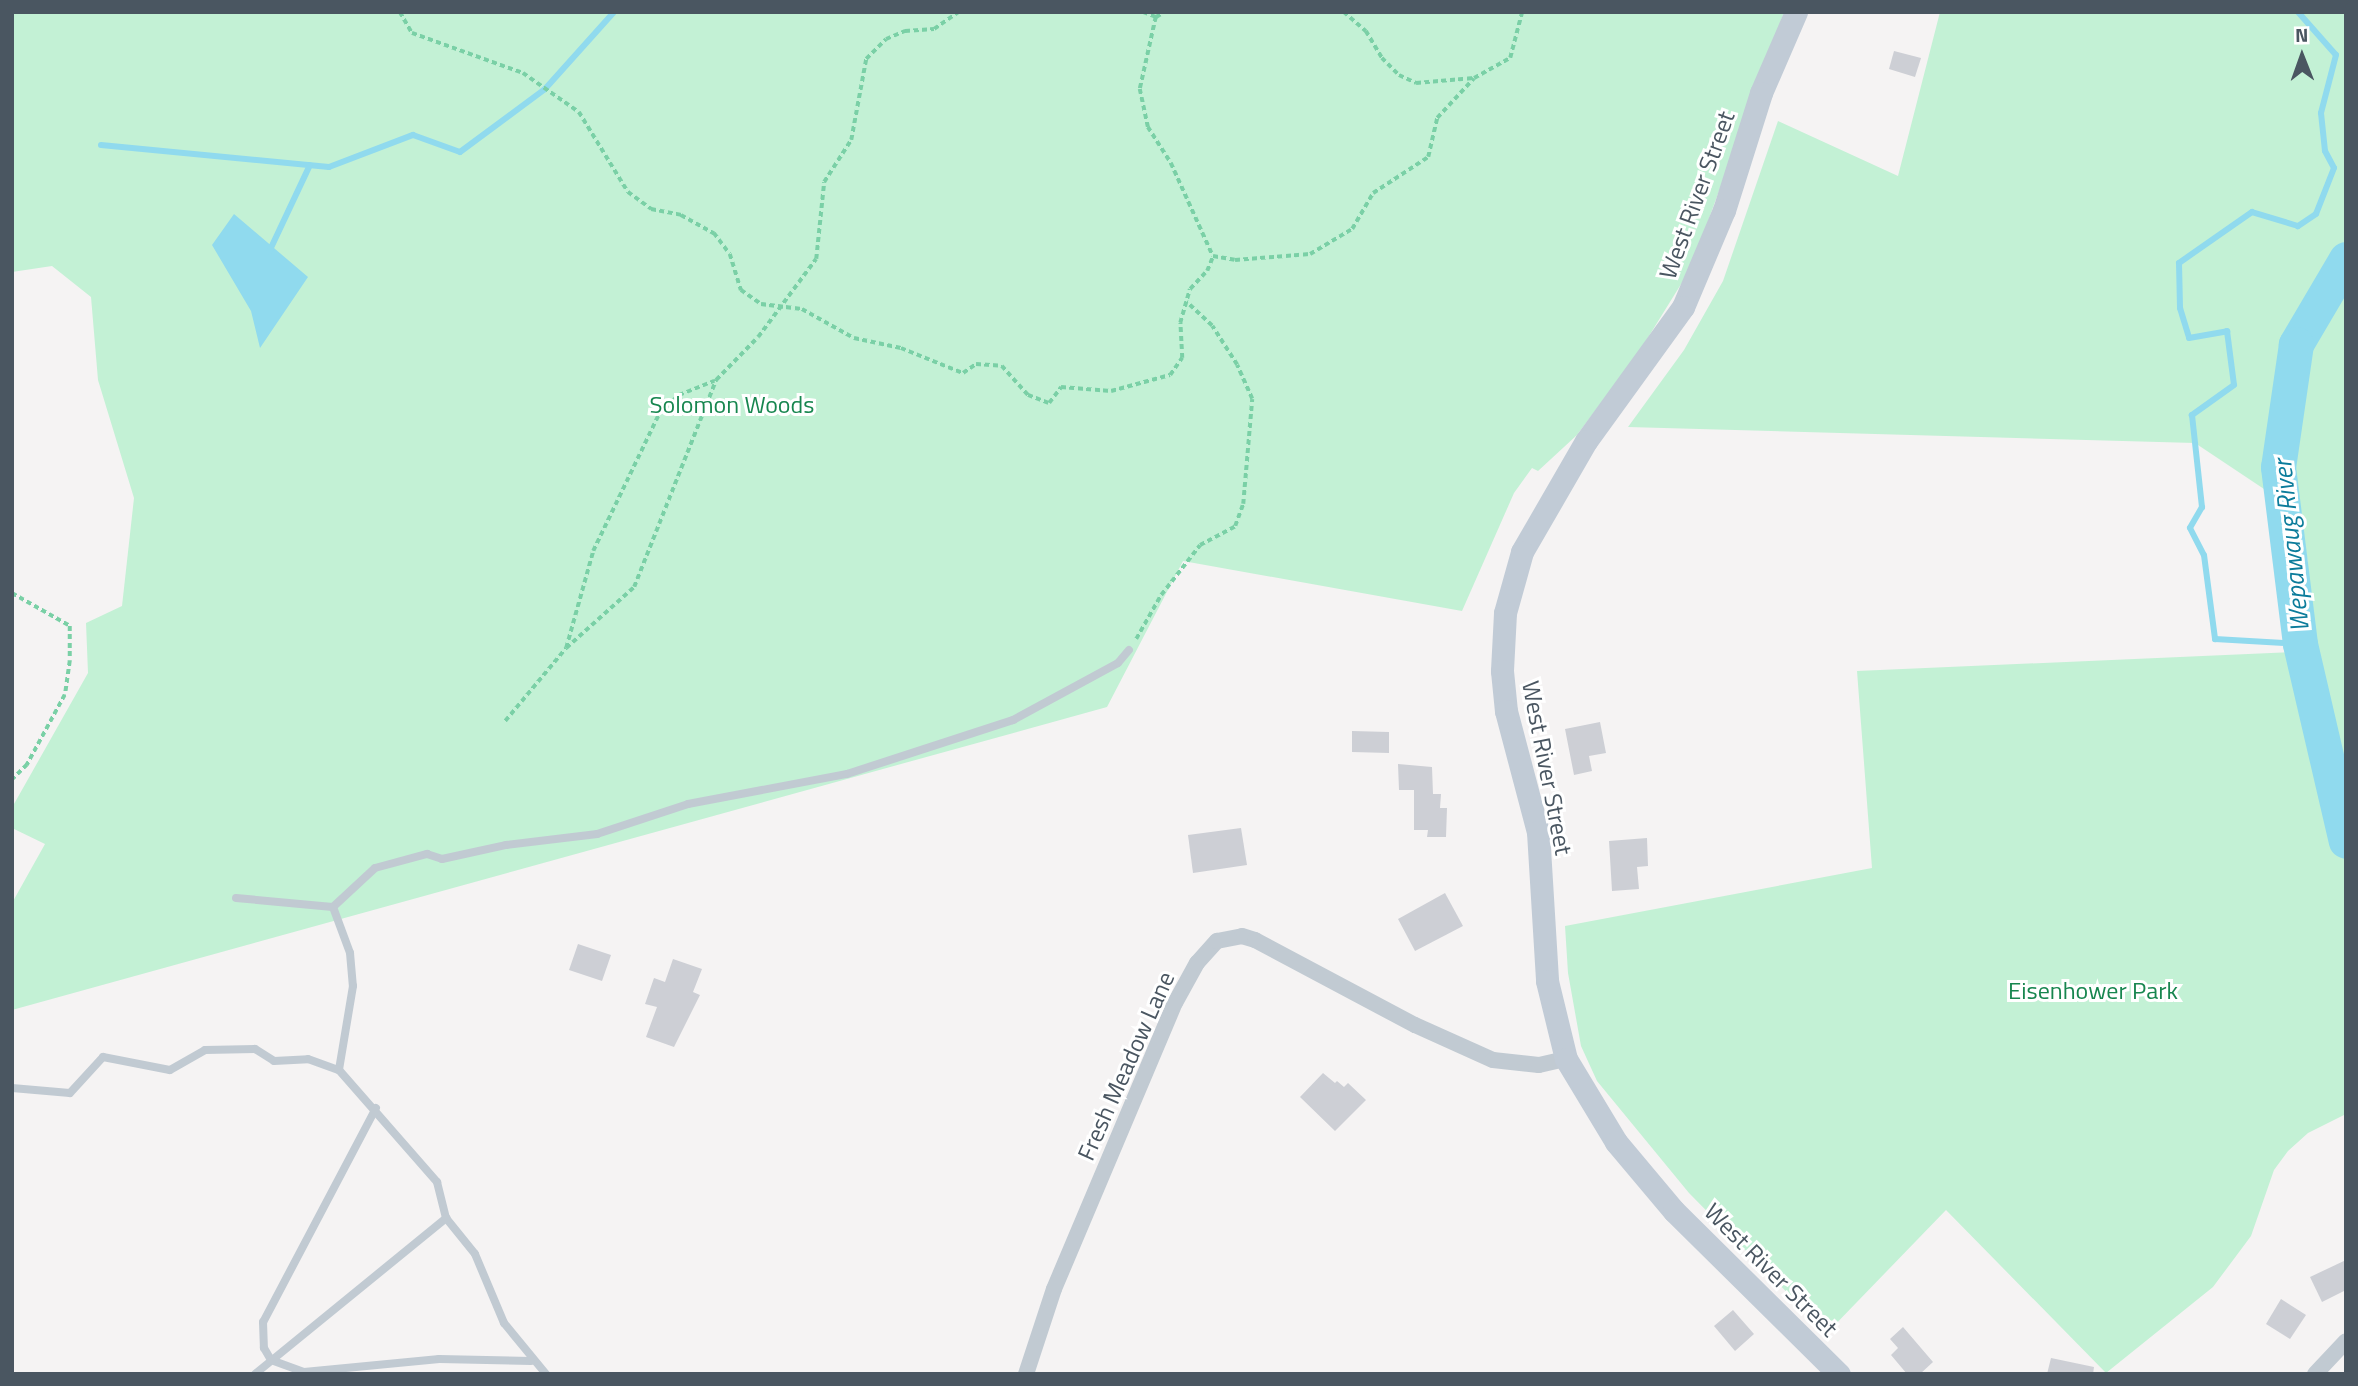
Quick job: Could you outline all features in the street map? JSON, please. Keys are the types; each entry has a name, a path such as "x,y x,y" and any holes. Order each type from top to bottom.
{"street":[{"name":"West River Street","path":"1796,12 1761,93 1724,210 1683,307 1558,483 1522,552 1505,613 1503,691 1538,832 1547,981 1566,1059 1616,1142 1674,1211 1839,1374"},
{"name":"Fresh Meadow Lane","path":"1026,1374 1054,1289 1175,1003 1197,963 1217,941 1242,936 1255,940 1415,1025 1493,1060 1539,1065 1566,1059"},
{"path":"2315,1374 2346,1341"}],"lane":[{"path":"236,898 333,907 375,868 427,855 442,859 506,845 597,834 688,804 847,774 1013,720 1118,663 1129,650"},
{"path":"333,907 350,953 353,986 340,1070"},
{"path":"12,1088 70,1093 103,1057 170,1070 205,1050 255,1049 274,1061 309,1059 340,1070 376,1108 411,1157 437,1182 446,1218 475,1254 505,1324 531,1361 546,1374"},
{"path":"376,1108 264,1322 264,1348 271,1360 304,1372 439,1359 531,1361"},
{"path":"255,1374 446,1218"}],"path":[{"path":"400,12 412,33 523,73 579,112 628,192 651,209 689,219 714,233 730,254 741,290 761,304 802,309 854,338 901,348 963,373 976,365 1002,366 1028,395 1049,403 1061,387 1111,391 1170,375 1182,358 1180,323 1186,302 1213,256"},
{"path":"505,721 566,648 634,587 651,535 716,380 785,305 816,259 824,183 851,140 866,59 886,39 905,31 934,29 958,12"},
{"path":"1143,12 1156,17"},
{"path":"1164,12 1156,17 1140,89 1148,127 1171,163 1213,256"},
{"path":"1344,12 1366,31 1382,58 1399,75 1416,83 1474,78"},
{"path":"1213,256 1235,260 1310,254 1352,229 1373,193 1428,157 1437,117 1474,78 1510,58 1522,12"},
{"path":"1129,650 1177,575 1200,545 1235,526 1243,504 1252,399 1237,365 1212,326 1186,302"},
{"path":"566,648 593,551 659,414 679,396 716,380"},
{"path":"12,593 70,626 65,695 27,765 12,780"}],"green space":[{"name":"Solomon Woods","path":"12,12 1784,12 1691,268 1639,352 1577,435 1538,471 1532,468 1514,493 1462,611 1183,561 1107,707 12,1010 12,903 45,844 12,828 14,804 88,673 86,623 122,606 134,498 98,380 91,297 52,266 12,272"},
{"name":"Eisenhower Park","path":"1940,12 2346,12 2346,1114 2308,1133 2288,1151 2274,1170 2251,1236 2213,1287 2106,1373 1946,1210 1827,1333 1689,1193 1597,1081 1581,1046 1568,973 1565,926 1872,868 1857,671 2296,652 2292,617 2308,563 2302,527 2285,503 2195,443 1628,427 1684,350 1723,281 1778,121 1898,176"}],"water":[{"path":"234,214 308,277 260,348 251,311 212,245"}],"building":[{"path":"1894,51 1921,58 1915,77 1889,69"},
{"path":"1600,722 1606,753 1589,756 1592,771 1574,775 1565,729"},
{"path":"1352,731 1389,732 1389,753 1352,752"},
{"path":"1398,764 1432,767 1433,794 1441,794 1440,808 1447,808 1446,837 1427,837 1428,830 1414,830 1414,790 1399,790"},
{"path":"1241,828 1247,865 1193,873 1188,835"},
{"path":"1647,838 1648,866 1637,867 1639,889 1612,891 1609,841"},
{"path":"1445,893 1463,926 1415,951 1398,919"},
{"path":"578,944 611,955 602,981 569,970"},
{"path":"673,959 702,969 693,992 700,995 674,1047 646,1037 657,1007 645,1004 654,978 665,982"},
{"path":"1323,1073 1344,1087 1348,1083 1366,1100 1335,1131 1300,1097"},
{"path":"2346,1260 2346,1290 2322,1302 2310,1277"},
{"path":"2281,1299 2306,1315 2290,1339 2266,1324"},
{"path":"1733,1310 1754,1334 1735,1351 1714,1326"},
{"path":"1903,1327 1933,1362 1920,1374 1907,1374 1891,1355 1898,1348 1890,1339"},
{"path":"2051,1358 2094,1367 2093,1374 2047,1374"}],"waterway":[{"path":"101,145 329,167 413,135 460,152 545,89 614,12"},
{"path":"2298,12 2336,55 2321,113 2325,151 2334,168 2316,214 2298,226 2252,212 2179,263 2180,308 2189,338 2227,331 2234,385 2192,415 2202,507 2190,528 2204,555 2215,639 2300,644"},
{"path":"269,252 310,165"},
{"name":"Wepawaug River","path":"2346,259 2296,344 2278,467 2300,644 2346,841"}]}
